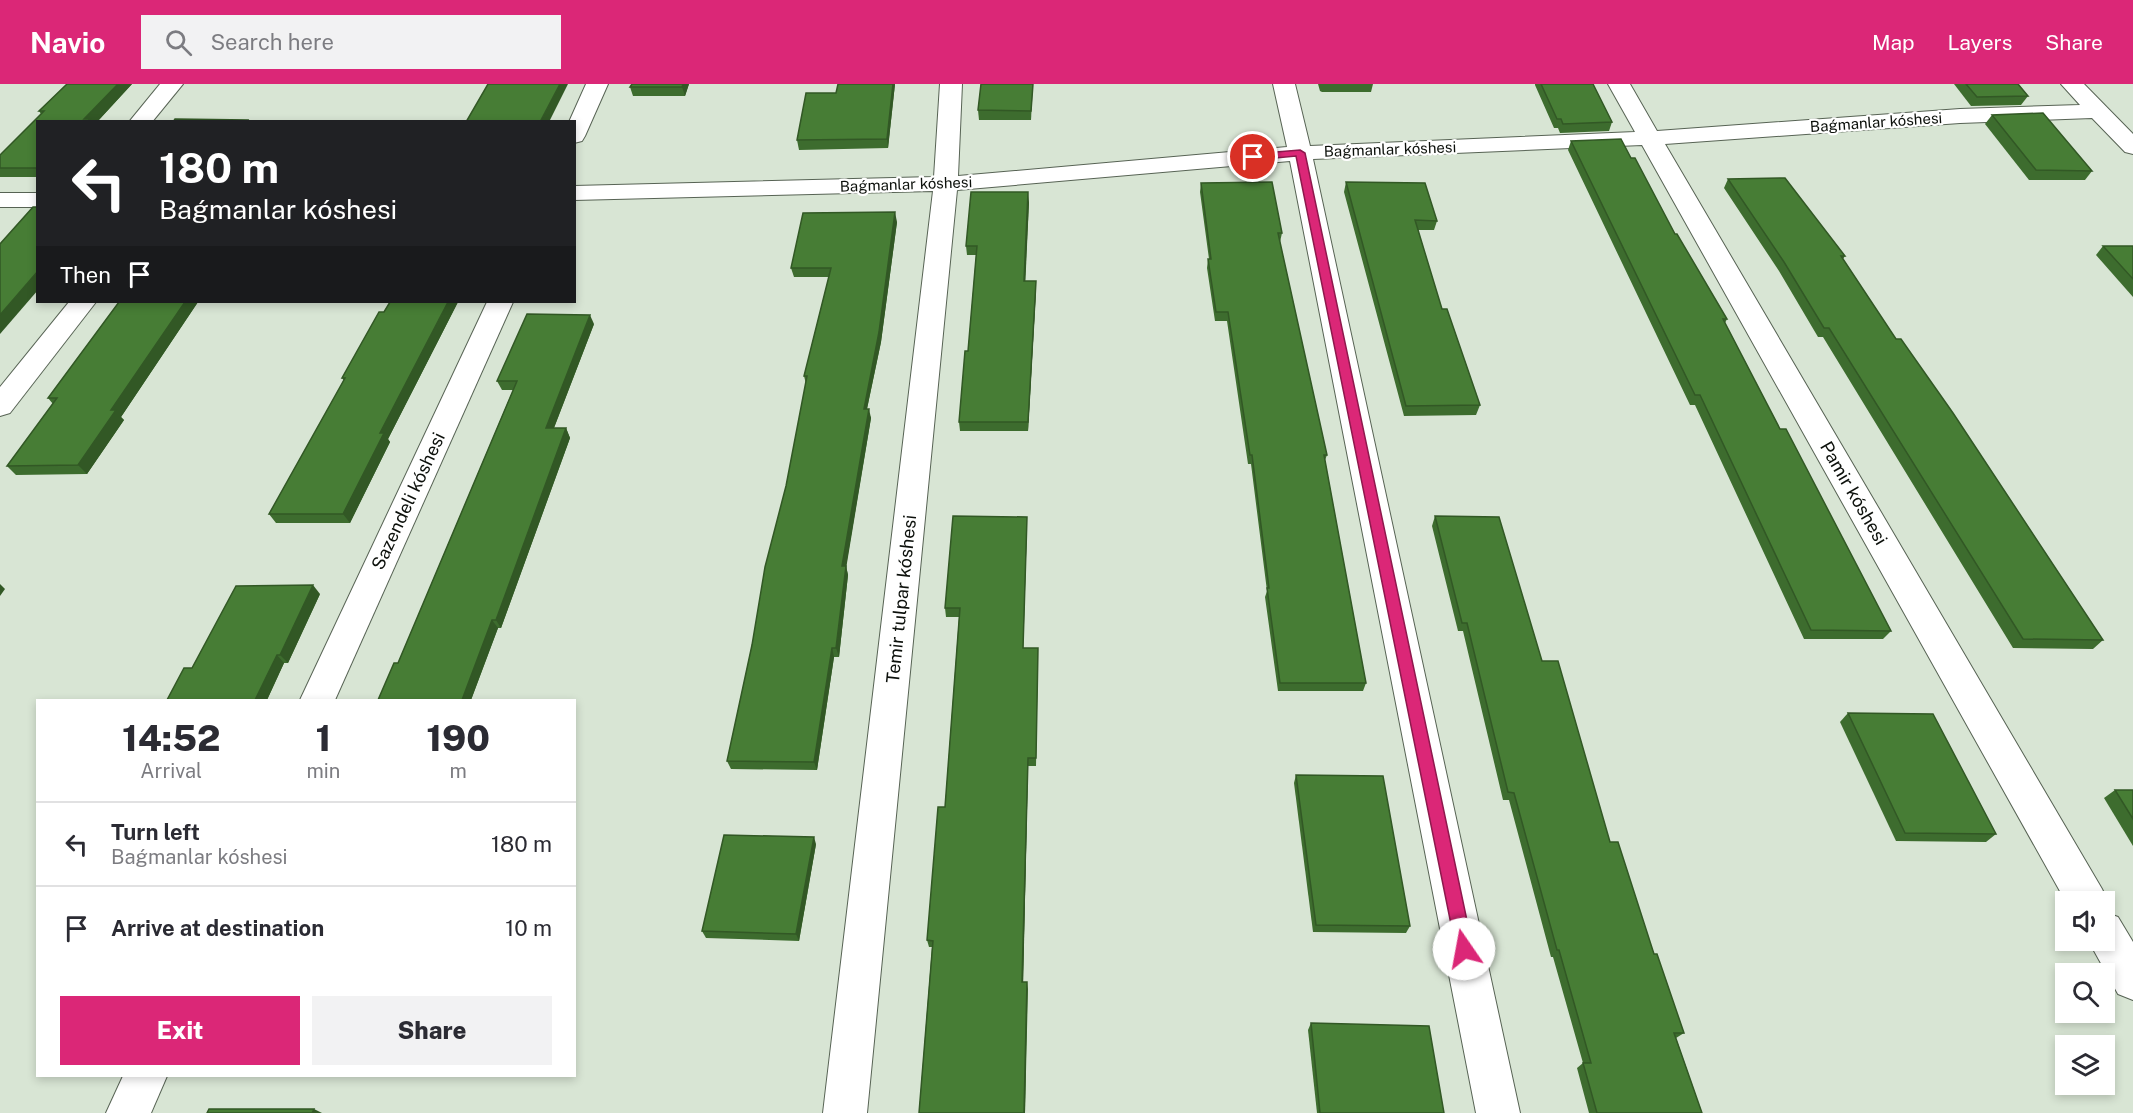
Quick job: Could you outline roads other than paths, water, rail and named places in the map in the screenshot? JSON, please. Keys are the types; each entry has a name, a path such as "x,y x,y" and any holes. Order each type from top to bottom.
{"street":[{"path":"142,120 172,84"},
{"path":"576,131 597,84"},
{"name":"Temir tulpar kóshesi","path":"845,1113 946,184 951,84"},
{"path":"1284,84 1498,1113"},
{"name":"Pamir kóshesi","path":"1619,84 2082,891"},
{"path":"2072,84 2133,147"},
{"name":"Baǵmanlar kóshesi","path":"576,193 946,184 1300,153 1650,138 1960,116 2103,116 2133,121"},
{"path":"0,200 36,200"},
{"path":"0,406 81,303"},
{"name":"Sazendeli kóshesi","path":"317,699 500,303"},
{"path":"2115,950 2133,980"},
{"path":"128,1113 145,1077"}]}
